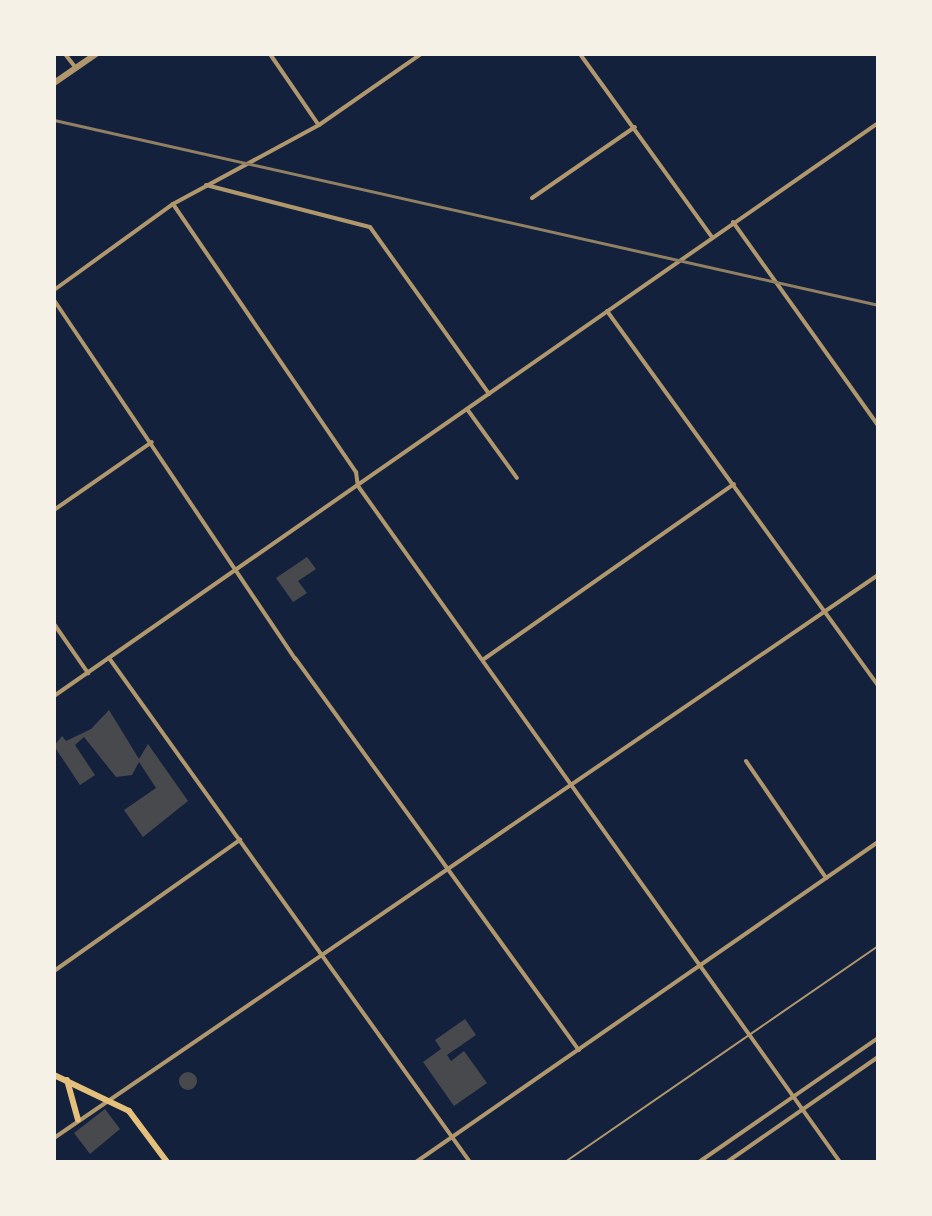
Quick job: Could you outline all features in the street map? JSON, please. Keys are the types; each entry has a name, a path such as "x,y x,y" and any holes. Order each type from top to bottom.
{"main road":[{"path":"54,1075 114,1101 138,1119 167,1162"},
{"path":"67,1080 78,1120"}],"street":[{"path":"65,54 76,68"},
{"path":"54,83 96,54"},
{"path":"270,54 319,125"},
{"path":"54,290 173,204 319,125 421,54"},
{"path":"580,54 712,237"},
{"path":"54,696 878,123"},
{"path":"532,198 635,127"},
{"path":"204,185 370,227 489,394"},
{"path":"173,204 356,472 358,486 576,784 840,1162"},
{"path":"733,222 878,425"},
{"path":"54,300 237,569 579,1050"},
{"path":"607,311 878,686"},
{"path":"467,409 517,478"},
{"path":"54,510 152,442"},
{"path":"484,659 734,484"},
{"path":"54,1138 78,1120 114,1101 878,575"},
{"path":"54,624 88,673"},
{"path":"109,658 470,1162"},
{"path":"746,761 826,878"},
{"path":"54,971 240,840"},
{"path":"416,1162 878,842"},
{"path":"699,1162 878,1038"},
{"path":"727,1162 878,1057"}],"lane":[{"path":"565,1162 878,946"}],"building":[{"path":"307,557 316,569 298,581 307,593 293,602 276,578"},
{"path":"109,710 139,759 148,744 188,801 143,837 124,810 156,788 139,762 132,775 116,777 84,737 75,745 95,775 80,785 54,746 62,736 66,741 91,729"},
{"path":"465,1019 476,1035 447,1055 451,1061 464,1051 487,1083 454,1106 423,1062 441,1049 435,1040"},
{"path":"184,1072 192,1072 197,1081 195,1088 184,1090 179,1085 179,1077"},
{"path":"105,1109 120,1129 90,1154 74,1133"}],"railway":[{"path":"54,120 878,305"}]}
